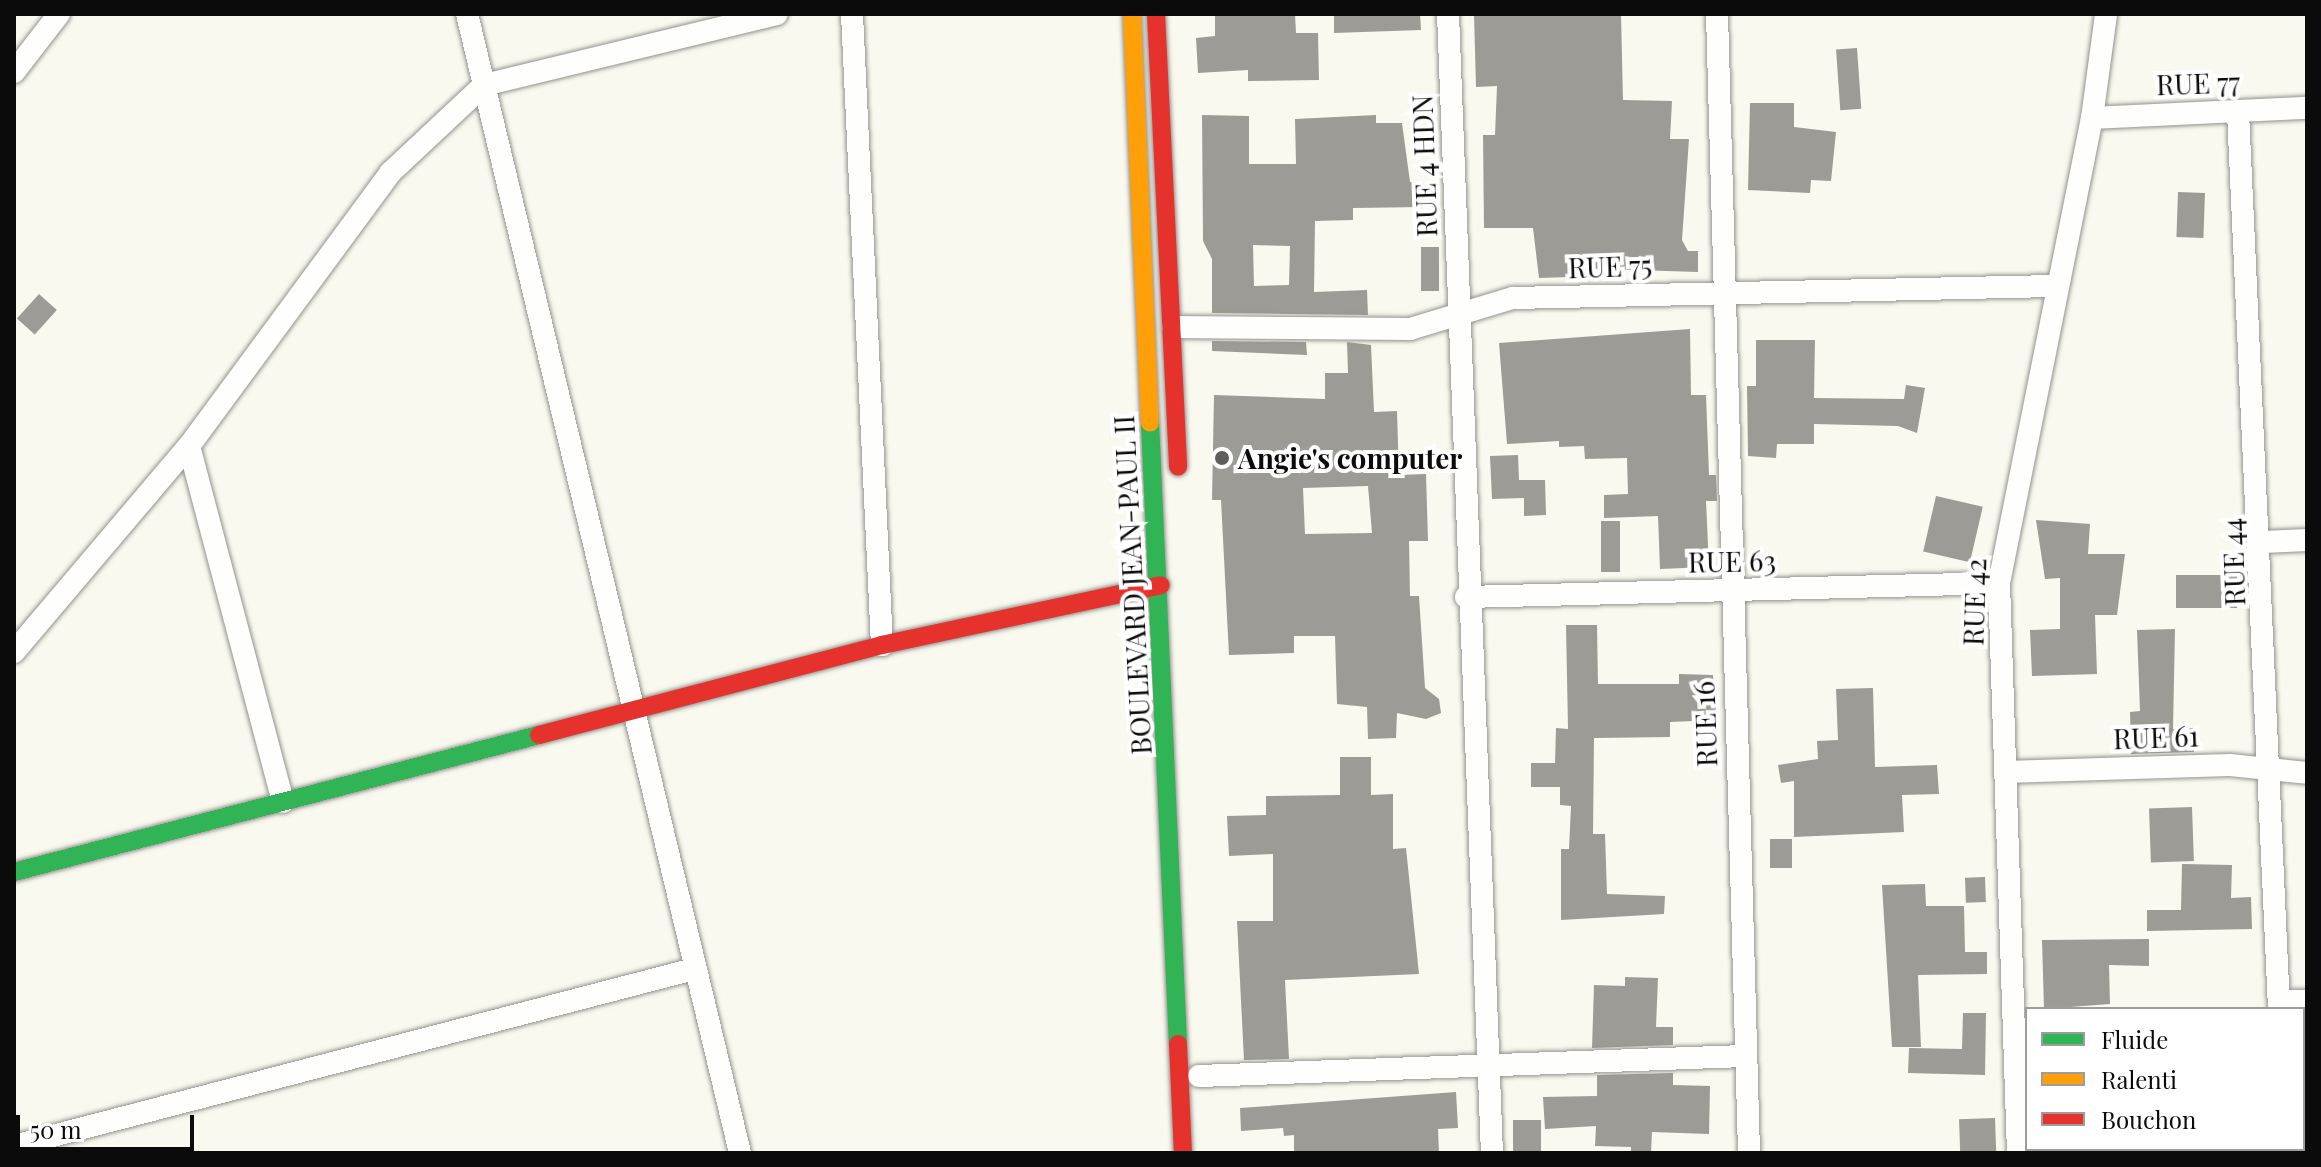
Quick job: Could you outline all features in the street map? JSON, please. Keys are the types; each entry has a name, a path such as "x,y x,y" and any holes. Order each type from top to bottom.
{"main road":[{"name":"BOULEVARD JEAN-PAUL II","path":"1132,14 1161,585 1183,1153"},
{"name":"BOULEVARD JEAN-PAUL II","path":"1156,14 1173,327 1178,486"},
{"path":"14,872 634,713 882,645 1161,585"},
{"path":"1191,853 1202,1153"}],"street":[{"path":"14,72 59,14"},
{"path":"467,14 634,713 690,970 740,1153"},
{"path":"14,652 189,446 390,173 484,85 777,14"},
{"path":"852,14 882,645"},
{"name":"RUE 4 HDN","path":"1448,14 1460,316 1466,597 1491,1067 1492,1153"},
{"name":"RUE 16","path":"1717,14 1749,1153"},
{"name":"RUE 42","path":"2018,1153 1999,583 2054,286 2092,118 2106,14"},
{"name":"RUE 77","path":"2092,118 2307,108"},
{"name":"RUE 44","path":"2238,112 2263,542 2279,1005"},
{"name":"RUE 75","path":"1173,327 1410,329 1513,298 2054,286"},
{"path":"189,446 283,802"},
{"path":"2263,542 2307,540"},
{"name":"RUE 63","path":"1466,597 1999,583"},
{"name":"RUE 61","path":"2005,772 2269,769 2307,773"},
{"path":"14,1146 690,970"},
{"path":"2279,1005 2307,1001"},
{"path":"1199,1076 1745,1056"}],"building":[{"path":"1215,14 1295,14 1296,33 1318,33 1319,80 1248,81 1248,70 1198,73 1196,38 1215,36"},
{"path":"1334,14 1420,14 1421,30 1334,33"},
{"path":"1474,14 1621,14 1623,100 1672,101 1670,139 1689,139 1682,240 1688,251 1698,251 1698,272 1570,268 1570,277 1539,278 1533,228 1484,228 1483,135 1495,135 1497,86 1476,87"},
{"path":"1857,48 1861,109 1840,110 1836,49"},
{"path":"1750,103 1794,103 1794,127 1836,132 1831,181 1811,180 1810,193 1748,190"},
{"path":"1202,115 1249,116 1249,164 1296,164 1295,119 1376,115 1376,123 1402,123 1410,182 1424,182 1423,207 1353,208 1353,220 1315,221 1314,292 1367,290 1368,315 1212,313 1212,259 1203,241","holes":["1253,245 1290,246 1289,285 1254,286"]},
{"path":"2178,192 2205,193 2203,238 2176,237"},
{"path":"1421,247 1439,247 1439,291 1421,291"},
{"path":"39,294 57,310 35,335 17,319"},
{"path":"1690,329 1691,395 1706,395 1709,475 1716,475 1717,501 1706,501 1709,567 1660,569 1658,516 1604,518 1604,495 1628,494 1627,458 1585,459 1584,446 1559,447 1559,441 1507,444 1499,343"},
{"path":"1756,340 1815,340 1814,398 1904,399 1906,385 1925,388 1917,433 1898,426 1814,424 1814,444 1777,444 1776,458 1748,456 1747,386 1756,386"},
{"path":"1212,341 1306,342 1307,355 1212,351"},
{"path":"1347,342 1371,345 1374,412 1397,411 1399,475 1426,474 1428,541 1409,541 1410,596 1419,596 1425,688 1439,699 1441,713 1426,719 1397,713 1396,738 1368,739 1367,707 1337,704 1335,636 1294,636 1294,653 1229,655 1221,500 1212,500 1214,395 1325,399 1325,373 1348,373","holes":["1368,486 1372,533 1305,534 1303,488"]},
{"path":"1518,455 1519,480 1545,480 1546,515 1524,516 1524,498 1492,499 1490,456"},
{"path":"1936,496 1983,507 1970,562 1923,552"},
{"path":"2036,520 2090,524 2088,554 2125,554 2117,615 2095,615 2097,674 2032,676 2030,630 2060,629 2060,578 2045,579"},
{"path":"1601,521 1620,521 1620,572 1601,572"},
{"path":"2176,575 2237,575 2237,608 2176,608"},
{"path":"1566,625 1597,625 1598,684 1679,684 1679,674 1713,675 1717,720 1670,722 1670,737 1594,738 1593,834 1605,834 1607,894 1665,896 1664,914 1561,920 1561,849 1569,849 1571,806 1560,805 1560,787 1531,787 1531,763 1555,763 1556,728 1568,729"},
{"path":"2175,629 2173,729 2193,728 2194,752 2131,754 2130,712 2140,711 2137,630"},
{"path":"1873,688 1875,767 1937,765 1939,794 1902,795 1904,832 1794,837 1794,781 1781,783 1778,765 1818,759 1817,741 1838,740 1836,689"},
{"path":"1340,757 1371,757 1371,795 1393,794 1393,849 1406,848 1419,974 1285,980 1289,1059 1244,1060 1237,921 1273,921 1273,854 1229,856 1227,816 1266,815 1266,796 1340,795"},
{"path":"2192,807 2194,861 2151,862 2149,809"},
{"path":"1770,839 1792,839 1792,868 1770,868"},
{"path":"2182,864 2232,865 2231,898 2251,897 2252,929 2147,931 2147,910 2181,910"},
{"path":"1985,877 1986,902 1966,903 1965,878"},
{"path":"1925,884 1926,906 1964,906 1965,952 1987,952 1987,974 1918,975 1921,1047 1892,1047 1882,885"},
{"path":"2149,939 2149,966 2109,965 2110,1004 2044,1007 2042,940"},
{"path":"1625,977 1658,978 1656,1027 1673,1027 1673,1045 1592,1048 1594,985 1625,986"},
{"path":"1963,1013 1986,1013 1985,1075 1908,1073 1909,1048 1962,1049"},
{"path":"1673,1073 1673,1085 1710,1086 1709,1134 1652,1132 1651,1153 1631,1153 1631,1147 1595,1146 1596,1126 1545,1129 1543,1097 1597,1096 1597,1075"},
{"path":"1456,1092 1458,1128 1438,1129 1439,1153 1294,1153 1294,1135 1284,1136 1283,1128 1241,1131 1240,1108"},
{"path":"1995,1118 1996,1153 1960,1153 1959,1119"},
{"path":"1513,1120 1541,1120 1541,1153 1513,1153"}],"traffic: fast":[{"path":"1150,423 1178,1044"},
{"path":"14,872 539,735"}],"traffic: slow":[{"path":"1132,14 1150,423"}],"traffic: jam":[{"path":"1156,14 1178,466"},
{"path":"539,735 882,645 1161,585"},
{"path":"1178,1044 1183,1153"}],"place":[{"name":"Angie's computer","path":"1222,458"}]}
